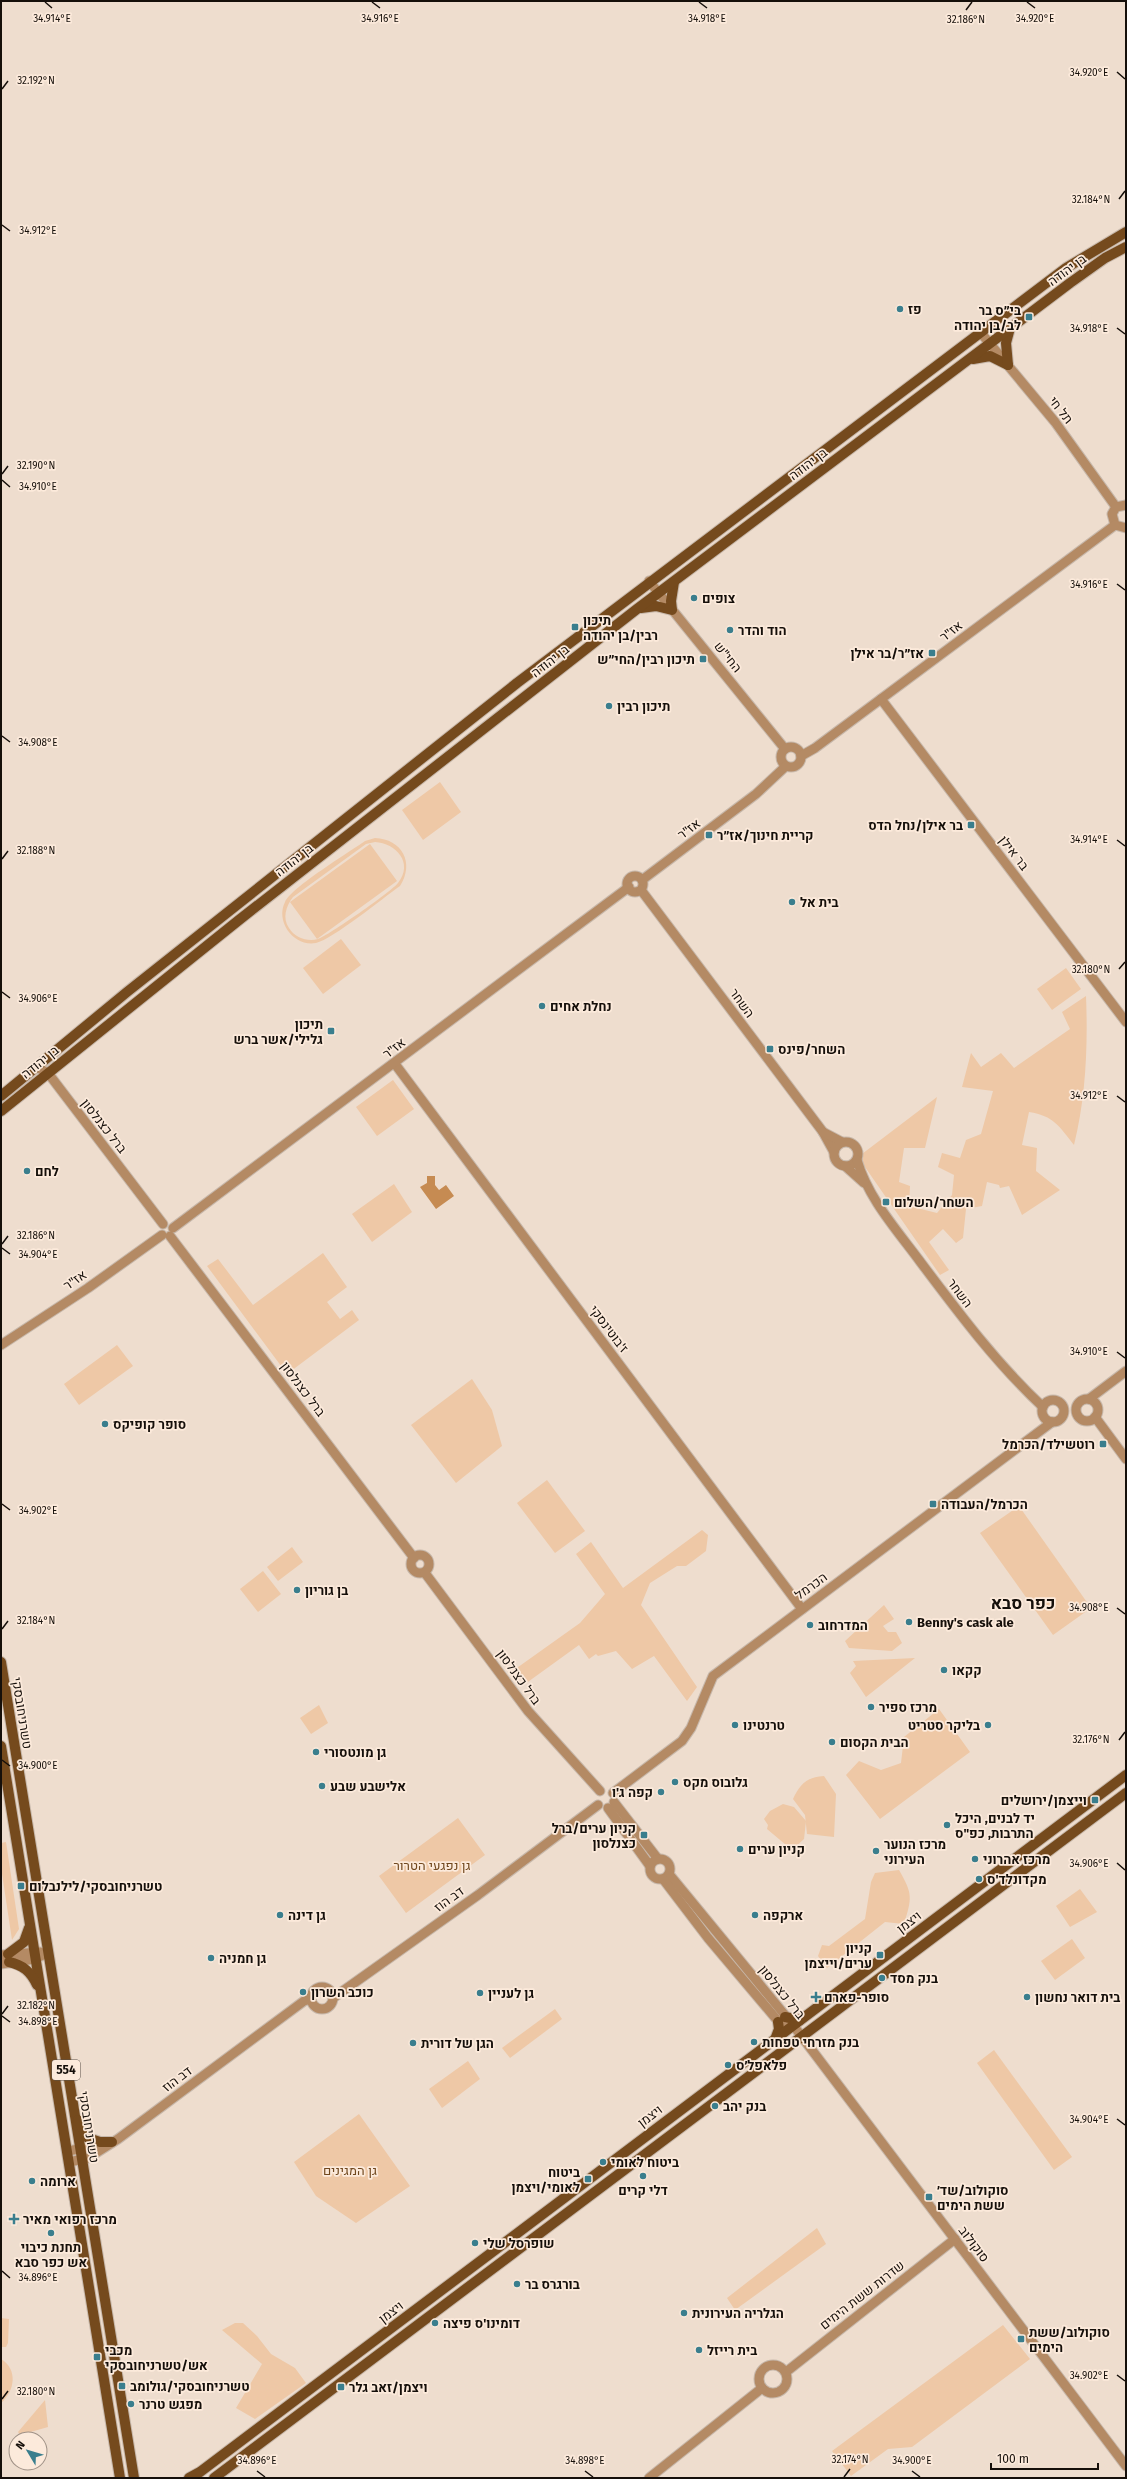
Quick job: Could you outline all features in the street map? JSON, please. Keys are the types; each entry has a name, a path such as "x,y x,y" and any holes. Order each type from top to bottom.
{"main road":[{"name":"בן יהודה","path":"1,1096 381,789 649,582 1066,268 1126,232"},
{"name":"בן יהודה","path":"1,1111 637,609 1010,328 1105,258 1126,247"},
{"path":"1008,365 1006,343 1010,328"},
{"path":"968,360 990,356 1008,365"},
{"path":"637,609 656,606 672,610 671,601 674,582"},
{"name":"טשרניחובסקי","path":"1,1662 72,2108 134,2478"},
{"name":"טשרניחובסקי","path":"1,1746 120,2478"},
{"name":"ויצמן","path":"189,2478 200,2472 1126,1775"},
{"name":"ויצמן","path":"214,2478 1126,1793"},
{"path":"30,1922 24,1942 5,1959 28,1971 41,1995"},
{"path":"776,2037 781,2019 793,2025"},
{"path":"72,2108 88,2138 100,2142 115,2140"}],"street":[{"name":"תל חי","path":"981,333 1055,422 1116,507"},
{"path":"1126,504 1116,507 1112,514 1115,526 1126,528"},
{"name":"אז\"ר","path":"801,756 881,699 1115,526"},
{"name":"החי\"ש","path":"649,582 785,749"},
{"name":"בר אילן","path":"881,699 1126,1022"},
{"path":"790,747 796,748 801,756 800,762 796,766 786,766 781,758 785,749 790,747"},
{"name":"אז\"ר","path":"642,880 750,799 786,766"},
{"path":"633,877 642,880 641,890 634,892 629,888 628,882 633,877"},
{"name":"אז\"ר","path":"1,1345 169,1233 629,888"},
{"name":"השחר","path":"641,890 823,1132 834,1152"},
{"name":"ז'בוטינסקי","path":"394,1064 802,1609"},
{"name":"ברל כצנלסון","path":"36,1067 48,1073 163,1224 169,1224 169,1233 414,1558"},
{"name":"השחר","path":"823,1132 842,1142"},
{"path":"842,1142 850,1142 856,1146 859,1153 857,1160 852,1165 845,1166 838,1163 834,1152 836,1147 842,1142"},
{"name":"השחר","path":"857,1160 866,1186"},
{"name":"השחר","path":"845,1166 866,1186 888,1219 971,1329 1017,1383 1043,1407"},
{"path":"1094,1417 1084,1420 1078,1416 1061,1418 1052,1422 1044,1417 1043,1407 1049,1401 1060,1403 1079,1402 1089,1399 1126,1371"},
{"path":"1089,1399 1096,1405 1094,1417 1126,1459"},
{"path":"1078,1416 1076,1407 1079,1402"},
{"path":"1060,1403 1064,1411 1061,1418"},
{"name":"הכרמל","path":"612,1801 682,1741 691,1728 713,1676 1052,1422"},
{"path":"422,1556 428,1559 429,1568 425,1572 418,1574 413,1570 411,1563 414,1558 422,1556"},
{"name":"ברל כצנלסון","path":"425,1572 528,1711 600,1791"},
{"path":"612,1801 598,1805 596,1799 600,1791 608,1789 612,1801 650,1866 653,1876 666,1876 670,1867 667,1861 658,1859 612,1801"},
{"name":"דב הוז","path":"333,1998 478,1895 598,1805"},
{"path":"650,1866 658,1859"},
{"name":"ברל כצנלסון","path":"666,1876 708,1938 781,2019 793,2025 801,2038"},
{"path":"5,1959 47,1953"},
{"path":"322,1987 328,1989 333,1998 331,2005 323,2009 315,2007 311,2000 313,1991 322,1987"},
{"name":"דב הוז","path":"67,2151 88,2158 115,2140 304,2001 311,2000"},
{"name":"סוקולוב","path":"801,2038 1126,2466"},
{"name":"דב הוז","path":"69,2162 80,2155"},
{"name":"שדרות ששת הימים","path":"786,2372 955,2239"},
{"path":"778,2365 786,2372 787,2382 781,2390 770,2393 762,2388 759,2374 765,2366 778,2365"},
{"path":"649,2478 762,2388"}],"green space":[{"path":"440,782 461,812 423,840 402,810"},
{"path":"375,838 384,839 399,848 406,861 406,869 400,886 346,926 324,940 316,943 308,943 300,941 294,937 288,932 285,925 283,910 285,902 309,879 365,841","holes":["375,842 383,843 396,850 403,862 404,868 398,883 360,913 324,936 314,940 298,937 287,924 285,916 288,904 293,897 366,844"]},
{"path":"370,844 397,881 317,939 290,902"},
{"path":"341,939 361,965 323,994 303,968"},
{"path":"1066,968 1081,989 1052,1010 1037,989"},
{"path":"1086,996 1087,1033 1084,1090 1074,1145 1060,1127 1050,1119 1029,1112 1022,1145 1037,1148 1036,1171 1060,1190 1022,1215 1009,1186 1000,1188 999,1185 987,1182 982,1206 966,1209 963,1238 956,1243 943,1229 929,1242 949,1270 940,1275 858,1157 937,1097 925,1148 904,1148 899,1182 910,1186 909,1206 937,1213 952,1195 954,1175 938,1167 942,1153 960,1158 966,1140 981,1134 993,1091 962,1087 971,1053 981,1067 1001,1053 1014,1068 1070,1029 1062,1012"},
{"path":"393,1080 414,1109 377,1136 356,1107"},
{"path":"394,1184 412,1212 372,1242 352,1214"},
{"path":"323,1253 347,1287 327,1302 340,1319 352,1310 359,1320 287,1374 207,1266 218,1259 253,1305"},
{"path":"117,1345 133,1366 79,1405 64,1384"},
{"path":"472,1379 492,1410 502,1446 456,1483 411,1425"},
{"path":"547,1480 585,1531 555,1553 517,1503"},
{"path":"1019,1506 1091,1608 1053,1635 980,1533"},
{"path":"702,1530 708,1535 706,1551 686,1566 677,1566 650,1583 641,1605 697,1687 687,1701 654,1656 632,1669 616,1651 598,1656 596,1654 589,1659 579,1645 525,1684 514,1670 580,1623 605,1594 576,1554 591,1542 623,1588"},
{"path":"292,1547 303,1562 278,1581 267,1567"},
{"path":"263,1571 281,1594 258,1612 240,1589"},
{"path":"884,1605 894,1619 883,1626 888,1632 896,1632 902,1643 892,1651 849,1648 845,1641"},
{"path":"915,1658 866,1697 850,1673 856,1666 853,1661"},
{"path":"319,1705 328,1723 311,1734 300,1718"},
{"path":"939,1709 970,1752 880,1819 846,1775 859,1761 881,1770 901,1763 904,1737"},
{"path":"824,1776 836,1794 834,1837 807,1834 805,1815 793,1799 798,1789 805,1782 813,1778"},
{"path":"783,1804 794,1807 806,1821 804,1839 792,1850 767,1829 768,1825 764,1819 770,1811"},
{"name":"גן נפגעי הטרור","path":"458,1818 485,1855 406,1913 379,1876"},
{"path":"6,1842 19,1929 12,1940 1,1867 1,1843"},
{"path":"899,1870 907,1885 910,1896 909,1908 904,1924 885,1922 827,1968 818,1956 822,1945 829,1946 865,1919 871,1882 875,1873"},
{"path":"1080,1889 1097,1912 1070,1927 1056,1906"},
{"path":"1072,1939 1085,1958 1055,1980 1041,1961"},
{"path":"555,2009 562,2019 510,2058 502,2048"},
{"path":"994,2050 1072,2157 1054,2170 977,2063"},
{"path":"468,2061 480,2079 442,2108 429,2089"},
{"name":"גן המגינים","path":"359,2114 410,2186 356,2223 316,2196 294,2162"},
{"path":"817,2228 826,2244 735,2310 727,2298"},
{"path":"1,2318 9,2319 8,2343 6,2347 1,2347"},
{"path":"235,2323 243,2323 257,2336 271,2354 295,2368 306,2383 255,2419 236,2408 262,2364 222,2330"},
{"path":"1003,2325 1030,2359 912,2447 888,2449 851,2476 832,2451"},
{"path":"1,2359 10,2368 13,2380 12,2386 6,2398 1,2403"},
{"path":"45,2400 48,2427 34,2431 19,2431"}],"shaded area":[{"path":"427,1176 435,1176 435,1185 439,1190 446,1185 454,1196 436,1209 420,1187 427,1183"}],"place":[{"name":"פז","path":"900,309"},
{"name":"בי״ס בר לב/בן יהודה","path":"1029,317"},
{"name":"צופים","path":"694,598"},
{"name":"תיכון רבין/בן יהודה","path":"575,627"},
{"name":"הוד והדר","path":"730,630"},
{"name":"אז״ר/בר אילן","path":"932,653"},
{"name":"תיכון רבין/החי״ש","path":"703,659"},
{"name":"תיכון רבין","path":"609,706"},
{"name":"בר אילן/נחל הדס","path":"971,825"},
{"name":"קריית חינוך/אז״ר","path":"709,835"},
{"name":"בית אל","path":"792,902"},
{"name":"נחלת אחים","path":"542,1006"},
{"name":"תיכון גלילי/אשר ברש","path":"331,1031"},
{"name":"השחר/פינס","path":"770,1049"},
{"name":"לחם","path":"27,1171"},
{"name":"השחר/השלום","path":"886,1202"},
{"name":"סופר קופיקס","path":"105,1424"},
{"name":"רוטשילד/הכרמל","path":"1103,1444"},
{"name":"הכרמל/העבודה","path":"933,1504"},
{"name":"בן גוריון","path":"297,1590"},
{"name":"Benny's cask ale","path":"909,1622"},
{"name":"המדרחוב","path":"810,1625"},
{"name":"קקאו","path":"944,1670"},
{"name":"מרכז ספיר","path":"871,1707"},
{"name":"טרנטינו","path":"735,1725"},
{"name":"בליקר סטריט","path":"988,1725"},
{"name":"הבית הקסום","path":"832,1742"},
{"name":"גן מונטסורי","path":"316,1752"},
{"name":"גלובוס מקס","path":"675,1782"},
{"name":"אלישבע שבע","path":"322,1786"},
{"name":"קפה ג'ו","path":"661,1792"},
{"name":"וייצמן/ירושלים","path":"1095,1800"},
{"name":"יד לבנים, היכל התרבות, כפ\"ס","path":"947,1825"},
{"name":"קניון ערים/ברל כצנלסון","path":"644,1835"},
{"name":"קניון ערים","path":"740,1849"},
{"name":"מרכז הנוער העירוני","path":"876,1851"},
{"name":"מרכז אהרוני","path":"975,1859"},
{"name":"מקדונלד'ס","path":"979,1879"},
{"name":"טשרניחובסקי/לילנבלום","path":"21,1886"},
{"name":"גן דינה","path":"280,1915"},
{"name":"ארקפה","path":"755,1915"},
{"name":"קניון ערים/וייצמן","path":"880,1955"},
{"name":"גן חמניה","path":"211,1958"},
{"name":"בנק מסד","path":"882,1978"},
{"name":"כוכב השרון","path":"303,1992"},
{"name":"גן לעניין","path":"480,1993"},
{"name":"סופר-פארם","path":"816,1997"},
{"name":"בית דואר נחשון","path":"1027,1997"},
{"name":"בנק מזרחי טפחות","path":"754,2042"},
{"name":"הגן של דורית","path":"413,2043"},
{"name":"פלאפל׳ס","path":"728,2065"},
{"name":"בנק יהב","path":"715,2106"},
{"name":"ביטוח לאומי","path":"603,2162"},
{"name":"דלי קרים","path":"643,2176"},
{"name":"ביטוח לאומי/ויצמן","path":"588,2179"},
{"name":"ארומה","path":"32,2181"},
{"name":"סוקולוב/שד׳ ששת הימים","path":"929,2197"},
{"name":"מרכז רפואי מאיר","path":"14,2219"},
{"name":"תחנת כיבוי אש כפר סבא","path":"51,2233"},
{"name":"שופרסל שלי","path":"475,2243"},
{"name":"בורגרס בר","path":"517,2284"},
{"name":"הגלריה העירונית","path":"684,2313"},
{"name":"דומינו'ס פיצה","path":"435,2323"},
{"name":"סוקולוב/ששת הימים","path":"1021,2339"},
{"name":"בית רייזל","path":"699,2350"},
{"name":"מכבי אש/טשרניחובסקי","path":"97,2357"},
{"name":"טשרניחובסקי/גולומב","path":"122,2386"},
{"name":"ויצמן/זאב גלר","path":"341,2387"},
{"name":"מפגש טרנר","path":"131,2404"}],"district":[{"name":"כפר סבא","path":"1023,1603"}]}
